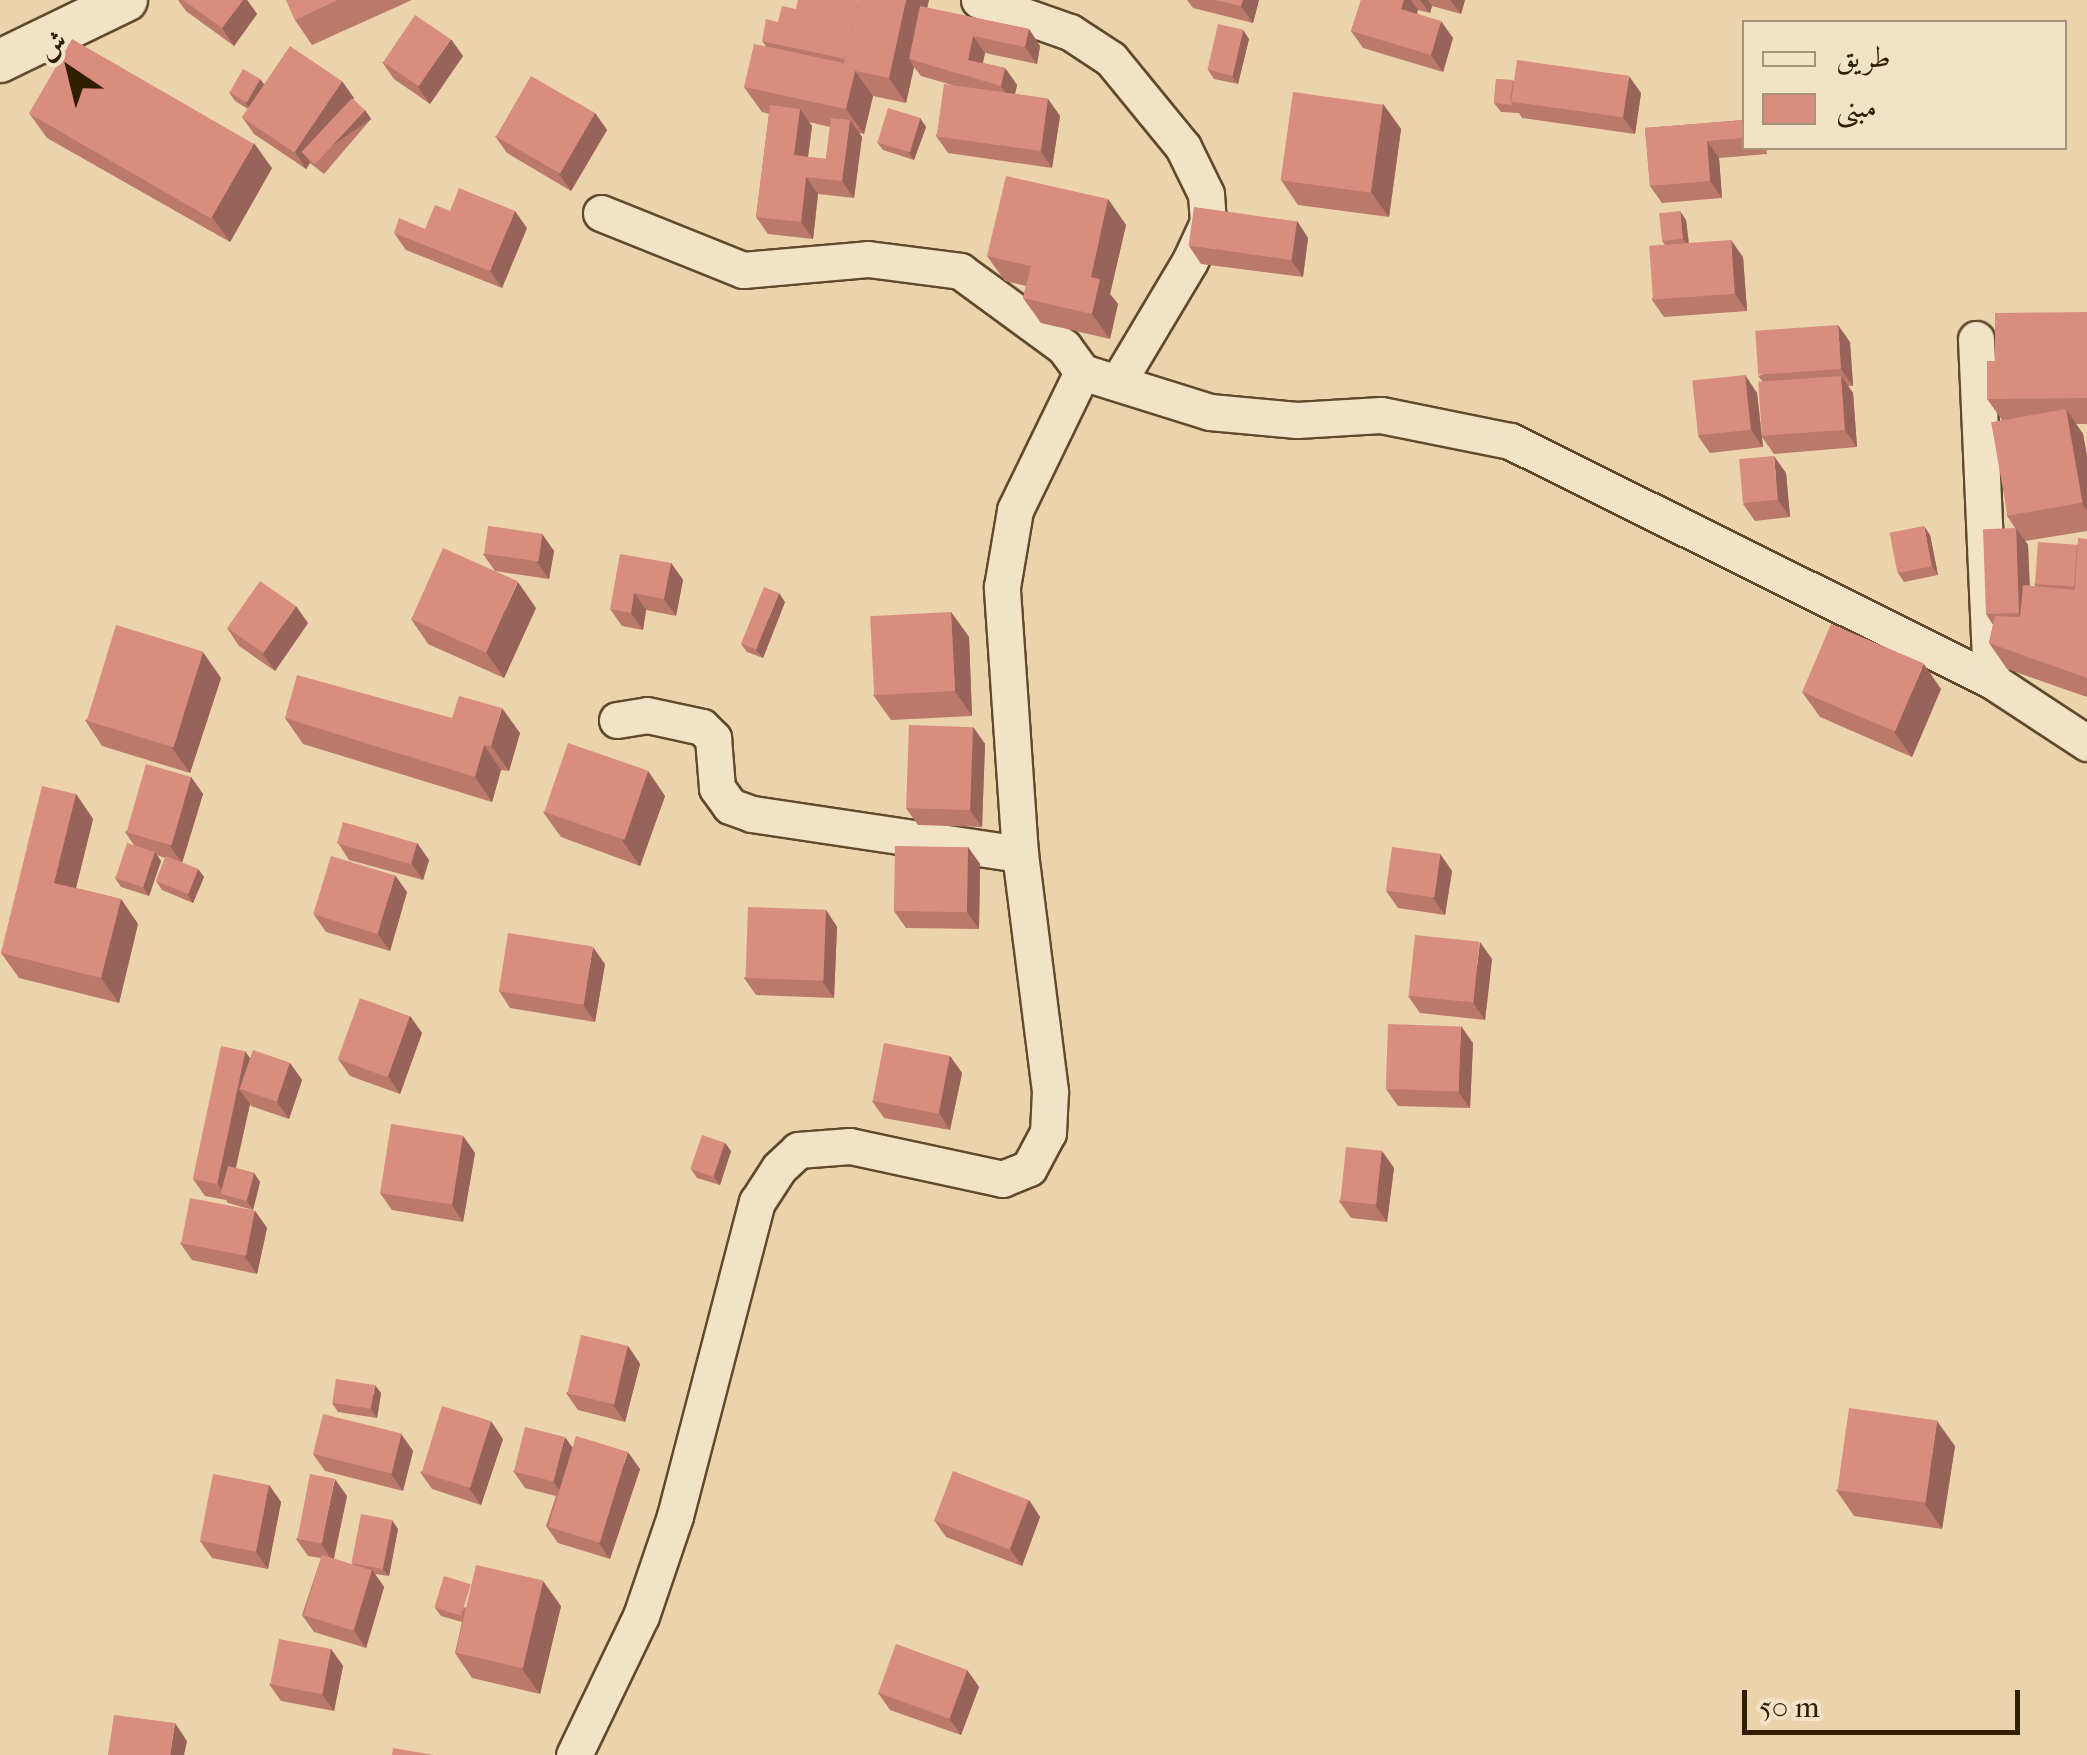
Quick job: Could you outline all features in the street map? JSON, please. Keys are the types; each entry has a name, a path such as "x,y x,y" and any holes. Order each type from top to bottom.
{"street":[{"path":"0,61 126,0"},
{"path":"979,0 1070,32 1112,59 1183,147 1206,194 1208,222 1190,261 1118,382"},
{"path":"601,212 743,270 868,259 960,270 1064,347 1082,372 1210,412 1297,420 1381,415 1510,441 1990,680 2087,743"},
{"path":"1976,339 1990,680"},
{"path":"574,1755 641,1616 676,1516 757,1202 779,1168 798,1150 850,1146 1002,1178 1029,1168 1048,1133 1050,1091 1020,854 1002,587 1015,510 1082,372"},
{"path":"617,720 648,715 702,727 713,738 717,788 730,806 752,814 1020,854"}],"building":[{"path":"183,0 243,0 222,28"},
{"path":"286,0 338,0 295,20"},
{"path":"798,0 858,0 845,59 762,41 766,19 778,22 782,6 796,9"},
{"path":"858,0 906,0 889,78 855,71 846,109 744,87 754,44 844,63"},
{"path":"1216,0 1243,0 1241,6"},
{"path":"1361,0 1404,0 1401,9 1441,21 1431,55 1351,31"},
{"path":"920,6 1029,29 1025,47 973,36 968,60 1005,68 1001,86 909,59"},
{"path":"415,15 451,39 419,86 383,62"},
{"path":"1218,24 1243,30 1233,76 1207,70"},
{"path":"72,39 254,144 211,218 29,113"},
{"path":"290,46 342,81 294,153 242,117"},
{"path":"1517,60 1629,76 1623,117 1511,102"},
{"path":"243,69 260,79 247,102 230,92"},
{"path":"531,76 595,113 560,174 496,137"},
{"path":"1496,79 1513,80 1513,105 1494,103"},
{"path":"944,84 1048,99 1041,151 937,136"},
{"path":"1293,92 1383,105 1371,193 1281,180"},
{"path":"352,98 365,110 315,164 302,152"},
{"path":"770,105 800,109 794,155 826,159 831,118 850,120 842,181 806,177 801,222 756,217"},
{"path":"888,108 921,118 910,152 877,142"},
{"path":"1742,120 1742,138 1707,141 1710,181 1650,186 1645,128"},
{"path":"1006,176 1108,199 1091,277 1100,279 1092,314 1023,298 1031,266 987,256"},
{"path":"459,188 515,211 490,271 394,233 399,218 425,229 435,205 450,211"},
{"path":"1194,207 1297,221 1292,260 1189,246"},
{"path":"1680,211 1683,239 1662,241 1659,213"},
{"path":"1731,240 1735,294 1653,300 1649,246"},
{"path":"2087,312 2087,398 1987,399 1987,361 1995,361 1995,313"},
{"path":"1838,325 1841,369 1758,375 1755,331"},
{"path":"1745,375 1751,430 1698,435 1692,381"},
{"path":"1841,376 1845,430 1762,436 1758,382"},
{"path":"2066,409 2082,503 2008,516 1991,422"},
{"path":"1774,456 1778,500 1743,503 1739,459"},
{"path":"488,526 542,534 539,561 484,554"},
{"path":"1924,526 1932,566 1897,573 1890,533"},
{"path":"2016,528 2019,613 1986,614 1983,529"},
{"path":"2078,538 2087,539 2087,678 1989,643 1995,616 2020,617 2023,585 2075,590"},
{"path":"2038,542 2077,545 2074,587 2035,584"},
{"path":"443,548 518,581 486,653 411,619"},
{"path":"620,554 671,563 664,599 634,593 631,613 610,609"},
{"path":"260,581 296,606 263,653 227,628"},
{"path":"764,587 779,593 756,650 741,644"},
{"path":"951,612 955,691 874,695 870,616"},
{"path":"1831,624 1924,663 1895,732 1802,692"},
{"path":"116,625 203,652 174,747 87,721"},
{"path":"297,675 452,718 459,696 502,708 491,746 484,745 475,777 285,718"},
{"path":"909,725 973,727 970,810 906,808"},
{"path":"568,743 648,771 625,840 544,812"},
{"path":"146,764 191,777 172,845 126,832"},
{"path":"42,786 76,794 54,883 121,899 101,978 1,953"},
{"path":"343,822 417,843 411,864 337,843"},
{"path":"127,843 155,852 143,887 116,878"},
{"path":"895,846 968,847 967,912 894,911"},
{"path":"1392,847 1441,854 1434,897 1386,891"},
{"path":"166,856 198,869 188,894 156,881"},
{"path":"331,856 395,876 377,934 313,914"},
{"path":"748,907 826,910 823,981 746,978"},
{"path":"508,933 593,946 584,1005 499,991"},
{"path":"1415,935 1480,942 1473,1002 1409,996"},
{"path":"360,998 410,1016 388,1077 338,1059"},
{"path":"1388,1024 1461,1027 1459,1092 1386,1089"},
{"path":"884,1043 950,1056 939,1114 873,1101"},
{"path":"221,1046 245,1051 217,1184 193,1179"},
{"path":"253,1050 290,1063 277,1101 240,1089"},
{"path":"391,1124 463,1135 452,1205 380,1193"},
{"path":"702,1135 725,1143 713,1177 690,1169"},
{"path":"1346,1147 1382,1151 1376,1204 1340,1201"},
{"path":"228,1166 254,1173 247,1201 220,1194"},
{"path":"190,1198 255,1211 246,1256 181,1243"},
{"path":"581,1335 628,1346 614,1404 568,1393"},
{"path":"336,1379 375,1385 371,1409 332,1403"},
{"path":"442,1406 491,1421 470,1488 422,1473"},
{"path":"1849,1408 1937,1420 1926,1503 1837,1490"},
{"path":"323,1414 402,1434 392,1473 313,1454"},
{"path":"525,1427 565,1437 554,1482 514,1472"},
{"path":"576,1436 628,1452 600,1543 548,1527"},
{"path":"953,1471 1029,1500 1010,1550 934,1520"},
{"path":"213,1474 269,1485 256,1552 200,1541"},
{"path":"310,1474 335,1479 322,1544 297,1539"},
{"path":"361,1514 392,1520 383,1569 351,1563"},
{"path":"322,1555 372,1570 353,1630 304,1615"},
{"path":"476,1565 543,1581 523,1668 456,1653"},
{"path":"444,1576 471,1584 461,1616 434,1608"},
{"path":"279,1639 331,1649 322,1694 270,1684"},
{"path":"896,1644 967,1670 950,1719 878,1693"},
{"path":"114,1715 175,1723 170,1755 108,1755"},
{"path":"393,1748 434,1755 392,1755"}]}
